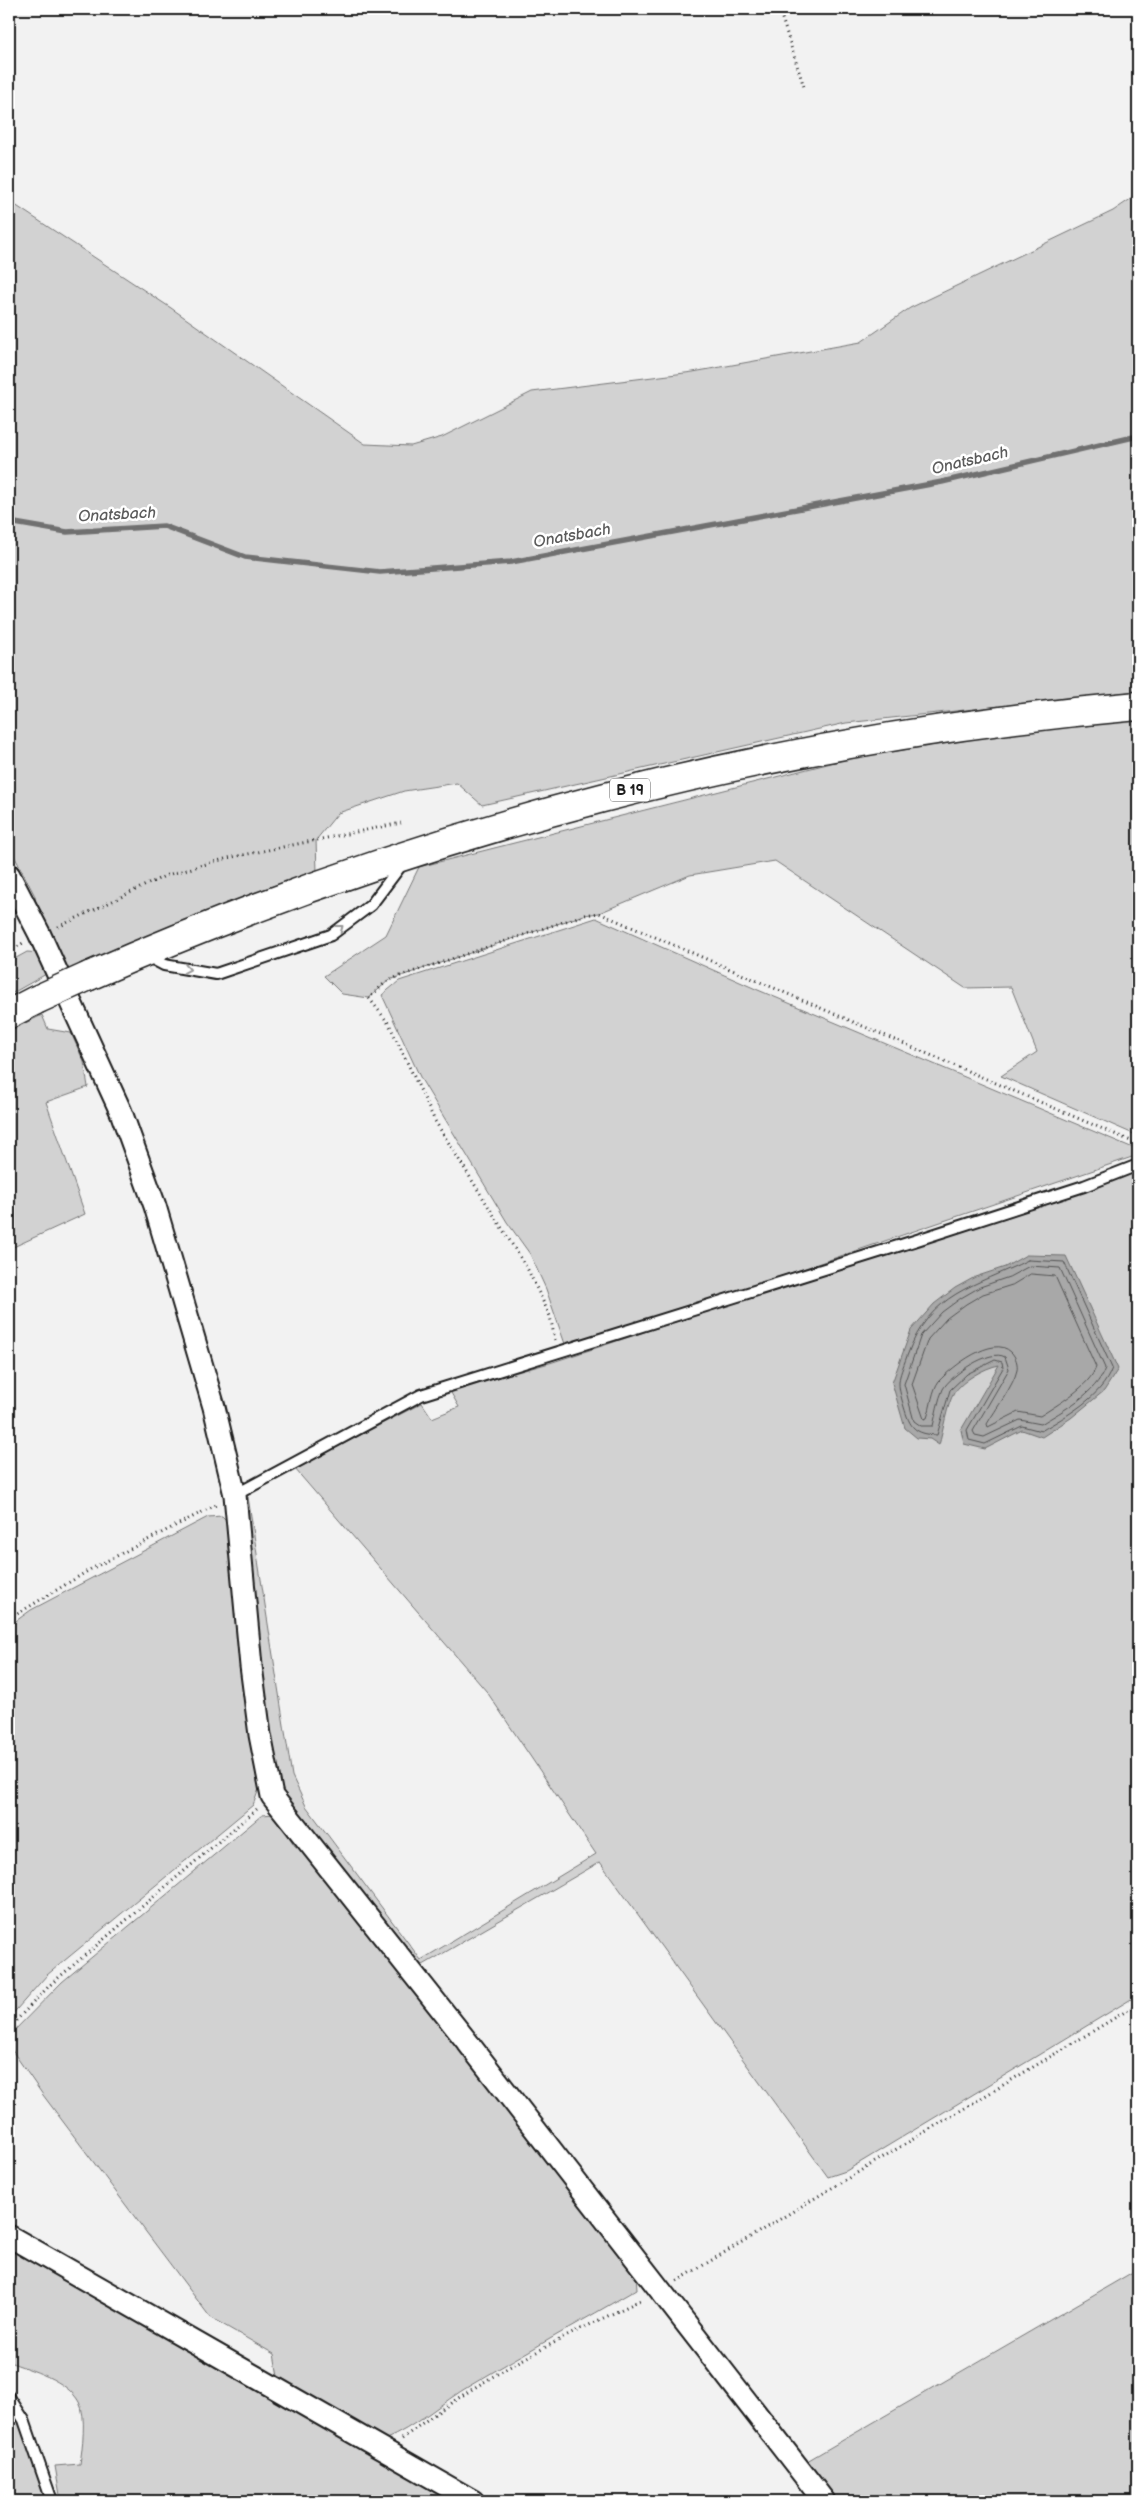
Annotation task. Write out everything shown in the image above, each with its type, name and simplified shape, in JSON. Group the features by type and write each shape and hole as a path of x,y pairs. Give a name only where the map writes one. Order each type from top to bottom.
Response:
{"main road":[{"name":"B 19","path":"9,1014 142,953 276,900 410,853 578,804 749,763 922,731 1009,719 1138,706"}],"street":[{"path":"9,875 39,933 120,1112 155,1206 214,1407 235,1495 253,1686 272,1796 465,2039 824,2501"},
{"path":"9,2236 474,2501"}],"lane":[{"path":"142,953 164,965 216,974 332,935 371,905 410,853"},
{"path":"235,1495 421,1395 923,1238 1084,1186 1138,1165"},
{"path":"9,2397 24,2420 52,2501"}],"path":[{"path":"779,9 805,90"},
{"path":"39,933 67,924 167,875 228,858 401,823"},
{"path":"557,1353 550,1316 528,1270 435,1121 389,1024 369,998 388,980 584,915 599,913 1138,1144"},
{"path":"9,1619 91,1569 235,1495"},
{"path":"9,2028 50,1985 272,1796"},
{"path":"386,2452 440,2409 551,2343 660,2291 1138,2004"}],"shaded area":[{"path":"1138,194 1138,691 846,723 482,805 457,783 404,791 338,813 316,840 317,872 137,940 61,975 39,933 35,896 9,846 9,201 171,308 365,444 411,446 442,437 532,392 693,372 861,342 910,308 1113,211"},
{"path":"1138,719 1138,1136 1001,1076 1037,1052 1011,987 965,988 775,861 690,875 599,913 584,915 389,980 369,998 342,994 324,976 386,935 419,867 851,758 1032,730"},
{"path":"596,918 758,990 1138,1150 1138,1155 767,1281 565,1344 546,1289 530,1254 507,1222 421,1079 382,995 399,981"},
{"path":"27,952 41,953 48,973 9,995 9,962"},
{"path":"42,1015 48,1029 71,1033 84,1062 88,1087 46,1102 85,1214 9,1249 9,1031"},
{"path":"1138,1170 1138,1995 846,2171 828,2177 600,1862 418,1968 290,1805 274,1772 243,1511 248,1497 292,1776 306,1806 421,1960 596,1854 487,1692 295,1469 422,1403 432,1418 459,1407 450,1391 553,1362"},
{"path":"222,1516 231,1525 262,1781 253,1805 47,1975 9,2018 9,1626 31,1610 208,1517"},
{"path":"274,1814 295,1846 312,1855 636,2274 637,2289 471,2385 406,2429 384,2440 279,2382 274,2354 210,2317 43,2095 9,2046 9,2036 62,1982 262,1815"},
{"path":"9,2241 461,2501 61,2501 55,2466 80,2464 83,2415 79,2402 66,2388 38,2372 9,2362"},
{"path":"1138,2269 1138,2501 838,2501 807,2461"},
{"path":"9,2404 25,2432 46,2501 9,2501"}],"water":[{"path":"1026,1255 1066,1256 1118,1369 1104,1391 1071,1418 1042,1437 1022,1430 985,1449 964,1444 961,1430 999,1365 993,1367 968,1379 954,1393 947,1411 939,1445 930,1439 917,1438 905,1428 892,1383 911,1330 934,1304 955,1288 975,1277 1005,1267"}],"waterway":[{"name":"Onatsbach","path":"9,522 67,532 164,526 245,557 380,572 511,562 942,482 1138,436"}]}
